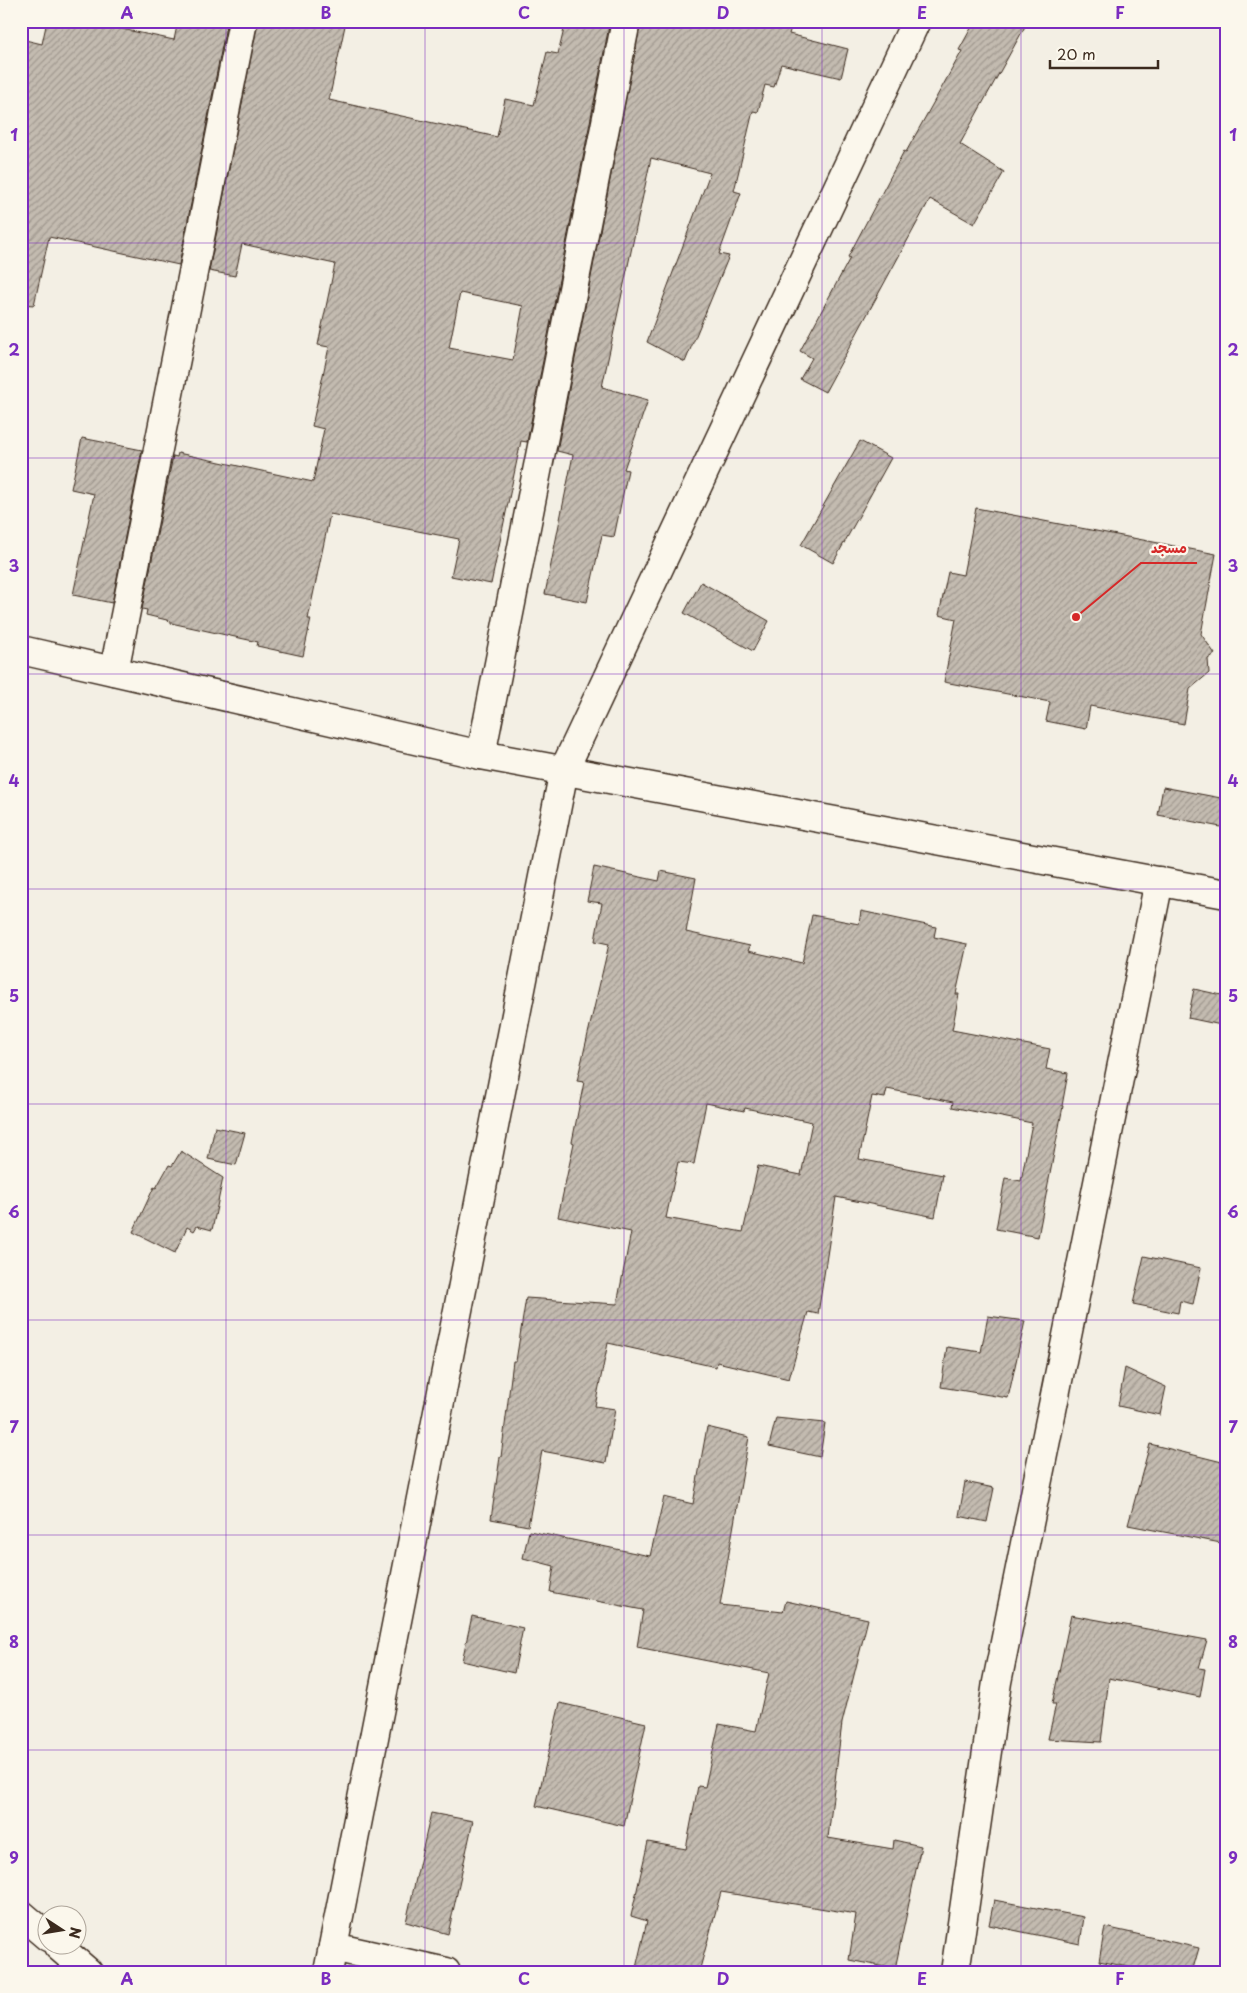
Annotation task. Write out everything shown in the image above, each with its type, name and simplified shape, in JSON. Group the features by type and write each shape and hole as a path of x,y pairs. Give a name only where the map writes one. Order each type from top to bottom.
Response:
{"street":[{"path":"114,671 243,21"},
{"path":"481,755 626,21"},
{"path":"446,1972 331,1960 564,770 916,21"},
{"path":"21,650 481,755 1226,894"},
{"path":"955,1972 997,1682 1071,1308 1159,881"},
{"path":"21,1914 38,1928"},
{"path":"70,1956 88,1972"}],"building":[{"path":"47,21 84,21 174,40 178,21 199,21 226,26 179,265 49,237 34,305 21,304 21,39 42,44"},
{"path":"258,21 346,21 329,100 497,137 505,99 534,105 547,52 558,54 565,25 577,27 578,21 610,21 527,442 521,441 491,584 451,576 459,539 330,514 308,619 311,619 303,656 257,646 258,642 171,623 171,621 146,615 147,610 142,609 173,456 177,457 178,453 313,482 324,429 312,426 329,347 318,345 335,264 242,244 235,276 209,271","holes":["460,293 523,306 513,360 449,348"]},
{"path":"641,21 674,28 676,21 793,21 789,34 848,49 841,78 781,64 774,87 765,85 758,112 753,111 734,191 741,193 719,254 729,256 685,362 647,342 710,173 651,158 602,387 648,400 624,469 628,470 614,537 602,535 587,602 545,594 573,455 557,451"},
{"path":"975,21 1028,21 960,144 1004,172 974,224 930,199 825,392 800,379 812,358 800,351 904,151 906,152 962,51 959,50"},
{"path":"82,438 142,450 112,603 73,595 94,494 71,489"},
{"path":"860,441 891,458 833,563 801,545"},
{"path":"976,508 1216,554 1201,634 1215,654 1208,659 1209,673 1190,689 1184,724 1090,706 1086,729 1046,721 1050,702 944,682 956,619 939,615 948,572 963,575"},
{"path":"701,582 769,621 753,651 684,613"},
{"path":"1163,787 1226,799 1226,828 1158,815"},
{"path":"594,867 659,881 661,871 696,878 686,932 750,946 748,951 802,963 812,915 859,924 861,911 936,927 934,937 967,944 956,994 959,994 952,1030 1050,1049 1046,1069 1068,1073 1038,1237 996,1229 1005,1178 1021,1181 1032,1123 952,1107 953,1102 887,1089 885,1098 872,1096 859,1159 943,1175 935,1217 836,1197 818,1314 808,1312 789,1379 717,1362 716,1367 608,1343 595,1406 615,1409 606,1463 542,1451 528,1526 491,1519 513,1361 516,1361 526,1298 617,1304 631,1232 558,1217 574,1143 572,1142 584,1082 577,1081 609,944 595,941 602,903 587,901","holes":["706,1103 744,1111 745,1108 812,1122 801,1175 758,1166 743,1232 666,1218 678,1162 694,1164"]},
{"path":"1194,989 1226,996 1226,1026 1188,1018"},
{"path":"215,1127 245,1133 236,1165 208,1159"},
{"path":"181,1151 223,1178 212,1230 197,1226 194,1231 187,1227 175,1253 133,1232 154,1187 156,1188 169,1165 172,1166"},
{"path":"1144,1256 1201,1268 1193,1304 1180,1301 1178,1313 1133,1304"},
{"path":"988,1316 1025,1321 1008,1398 941,1387 947,1347 981,1352"},
{"path":"1125,1368 1166,1387 1160,1415 1118,1406"},
{"path":"776,1418 825,1423 820,1457 769,1446"},
{"path":"707,1427 749,1437 720,1605 783,1612 786,1601 868,1619 842,1723 828,1838 893,1849 894,1840 921,1846 895,1969 849,1960 856,1914 721,1892 699,1972 652,1972 636,1968 647,1921 631,1916 648,1842 686,1849 698,1786 705,1787 719,1724 756,1731 769,1673 637,1647 643,1610 550,1592 554,1566 523,1558 529,1531 650,1556 664,1497 693,1504"},
{"path":"1150,1444 1226,1463 1226,1544 1128,1525"},
{"path":"965,1482 994,1488 987,1522 959,1516"},
{"path":"1071,1615 1207,1640 1199,1668 1205,1669 1200,1697 1109,1678 1101,1742 1048,1739 1056,1704 1052,1704"},
{"path":"472,1616 523,1628 514,1673 462,1661"},
{"path":"560,1703 646,1723 624,1826 536,1806"},
{"path":"431,1813 473,1821 448,1934 406,1922"},
{"path":"994,1900 1084,1917 1080,1944 989,1925"},
{"path":"1105,1927 1199,1948 1192,1972 1153,1972 1099,1961"}],"place":[{"name":"مسجد","path":"1076,617"}]}
